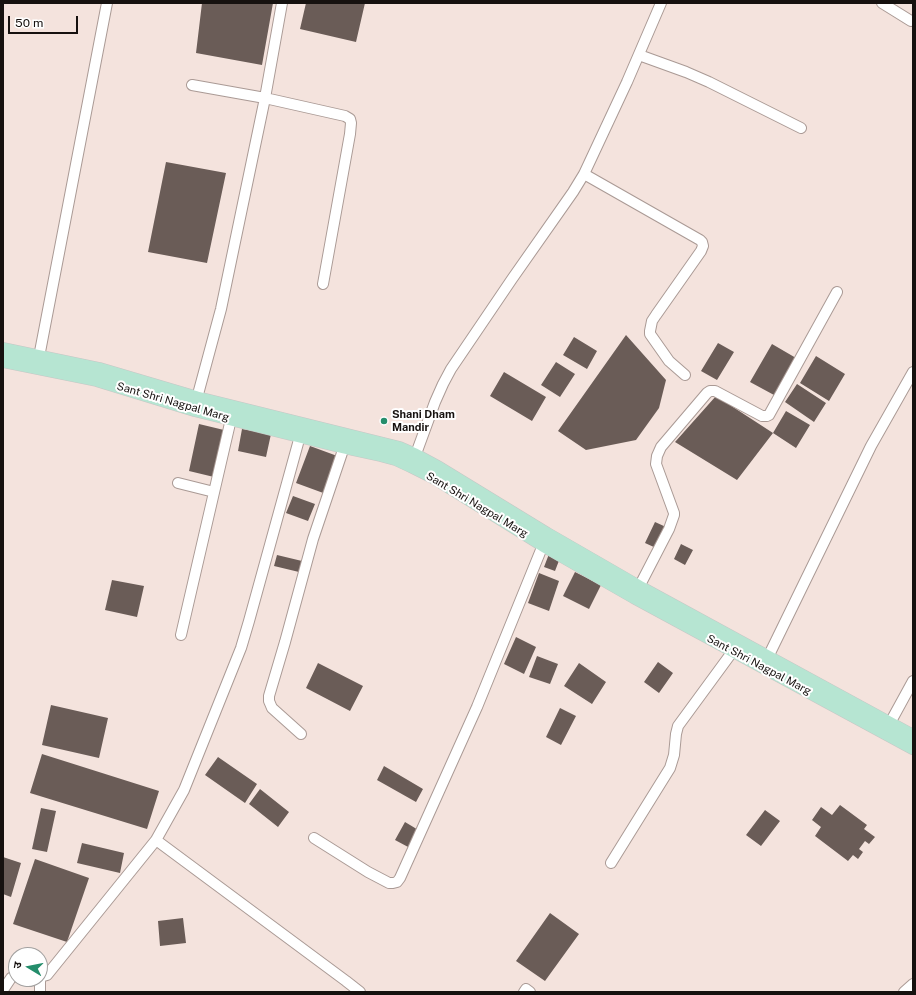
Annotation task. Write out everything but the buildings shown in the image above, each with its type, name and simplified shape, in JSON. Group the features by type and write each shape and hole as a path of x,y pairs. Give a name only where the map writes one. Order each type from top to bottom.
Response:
{"main road":[{"name":"Sant Shri Nagpal Marg","path":"3,349 99,369 197,398 399,448 435,478 543,545 732,651 913,748"},
{"name":"Sant Shri Nagpal Marg","path":"3,361 97,380 195,410 396,459 413,460 439,468 547,534 639,587 913,736"}],"street":[{"path":"39,357 107,3"},
{"path":"197,398 222,309 265,98 282,3"},
{"path":"413,460 435,402 451,369 584,174 639,55 661,3"},
{"path":"882,3 911,22"},
{"path":"639,55 709,82 801,128"},
{"path":"192,85 265,98 345,116 350,119 350,134 322,284"},
{"path":"584,174 702,242 703,246 701,251 652,321 650,331 650,334 669,361 685,375"},
{"path":"639,587 669,529 674,516 656,464 657,456 661,447 707,392 710,391 716,392 762,416 769,415 837,292"},
{"path":"768,657 871,446 913,372"},
{"path":"181,635 231,419"},
{"path":"48,975 156,840 184,790 241,648 300,436"},
{"path":"302,734 272,708 268,696 285,642 313,539 344,447"},
{"path":"178,483 214,492"},
{"path":"314,838 368,872 389,883 397,882 477,707 543,545"},
{"path":"611,863 670,768 674,755 678,726 732,651"},
{"path":"890,723 913,682"},
{"path":"156,840 360,992"},
{"path":"904,992 913,984"},
{"path":"524,992 526,989 530,992"}],"place":[{"name":"Shani Dham Mandir","path":"384,421"}]}
